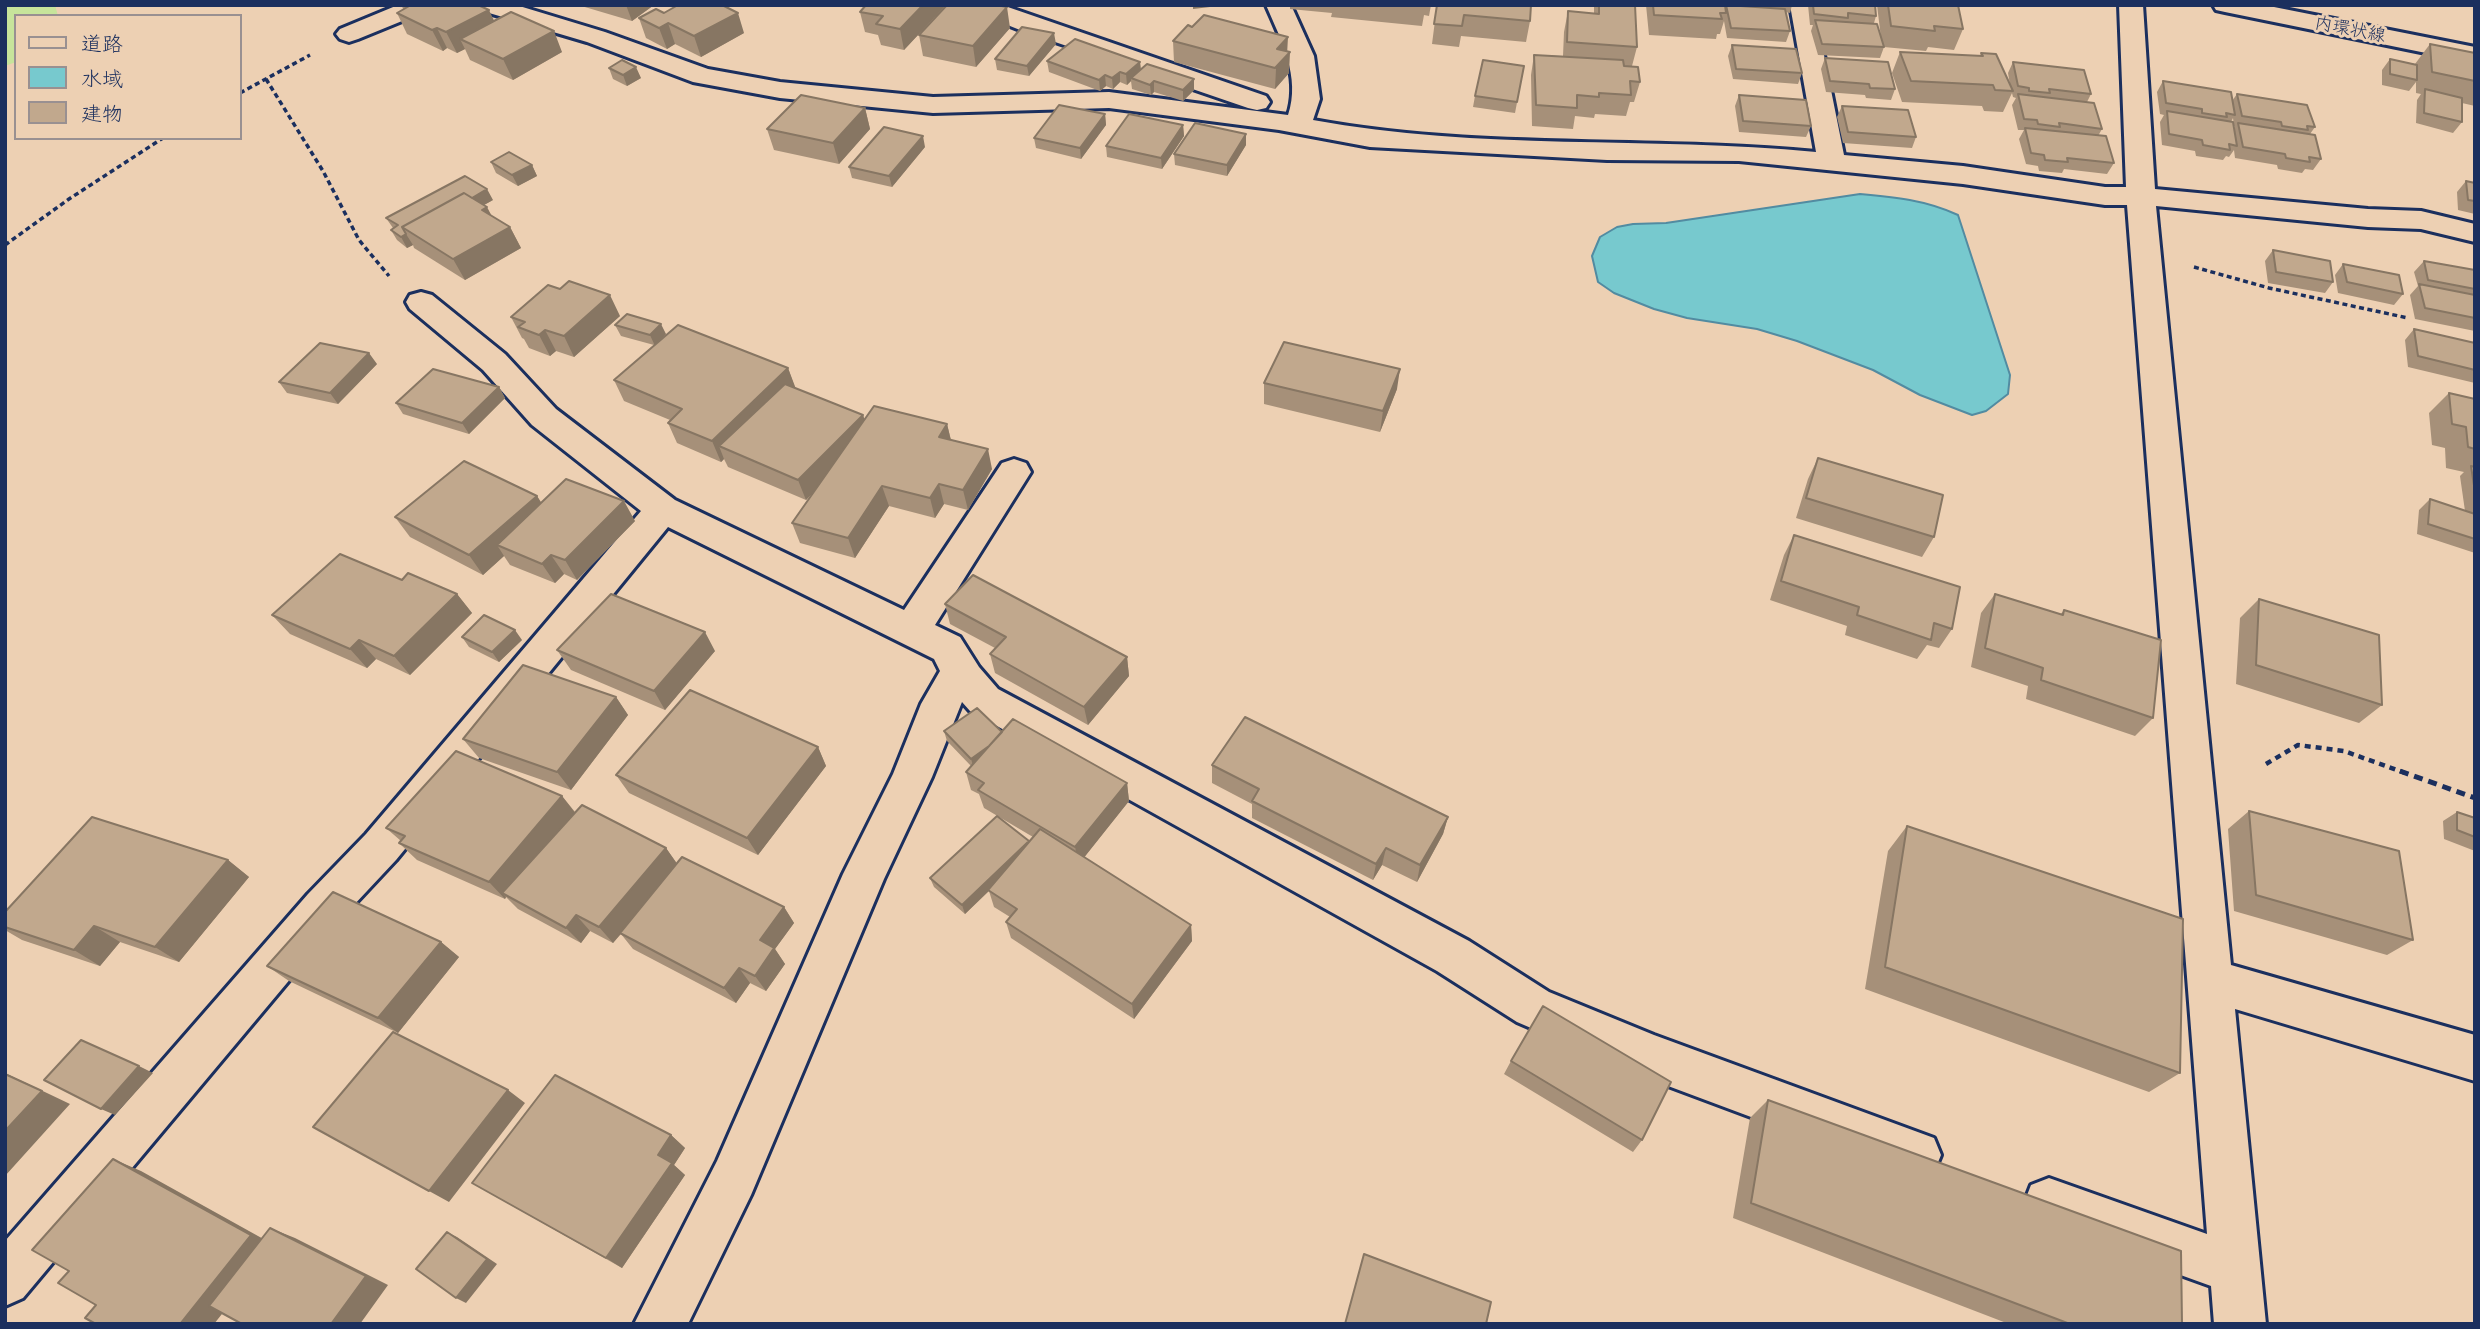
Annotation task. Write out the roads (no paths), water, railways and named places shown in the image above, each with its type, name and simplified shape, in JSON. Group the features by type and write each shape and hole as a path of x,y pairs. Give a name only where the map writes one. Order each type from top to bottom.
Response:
{"street":[{"path":"349,34 420,5"},
{"path":"488,5 596,37 702,76 780,90 933,105 1109,100 1289,123 1370,139 1426,144 1606,152 1739,153 1963,175 2105,196 2141,196 2368,218 2421,220 2475,233"},
{"path":"979,5 1178,77 1271,106 1289,123"},
{"path":"1278,5 1301,56 1307,99 1289,123"},
{"path":"1802,5 1832,163"},
{"path":"2131,5 2141,196 2240,1324"},
{"name":"内環状線","path":"2225,5 2475,55"},
{"name":"内環状線","path":"2320,5 2475,35"},
{"path":"421,302 494,362 544,416 663,509 947,648 984,700 1452,956 1533,1007 1653,1057 1950,1167"},
{"path":"911,630 1014,472"},
{"path":"5,1280 323,908 381,847 663,509"},
{"path":"660,1324 734,1178 864,874 912,777 945,694 961,670"},
{"path":"2210,980 2475,1058"},
{"path":"2015,1191 2235,1269"}],"water":[{"path":"1860,194 1922,203 1958,215 2010,375 2008,394 1986,411 1972,415 1920,395 1873,370 1797,341 1757,329 1687,318 1654,309 1614,293 1598,282 1592,256 1600,237 1617,227 1666,223"}]}
